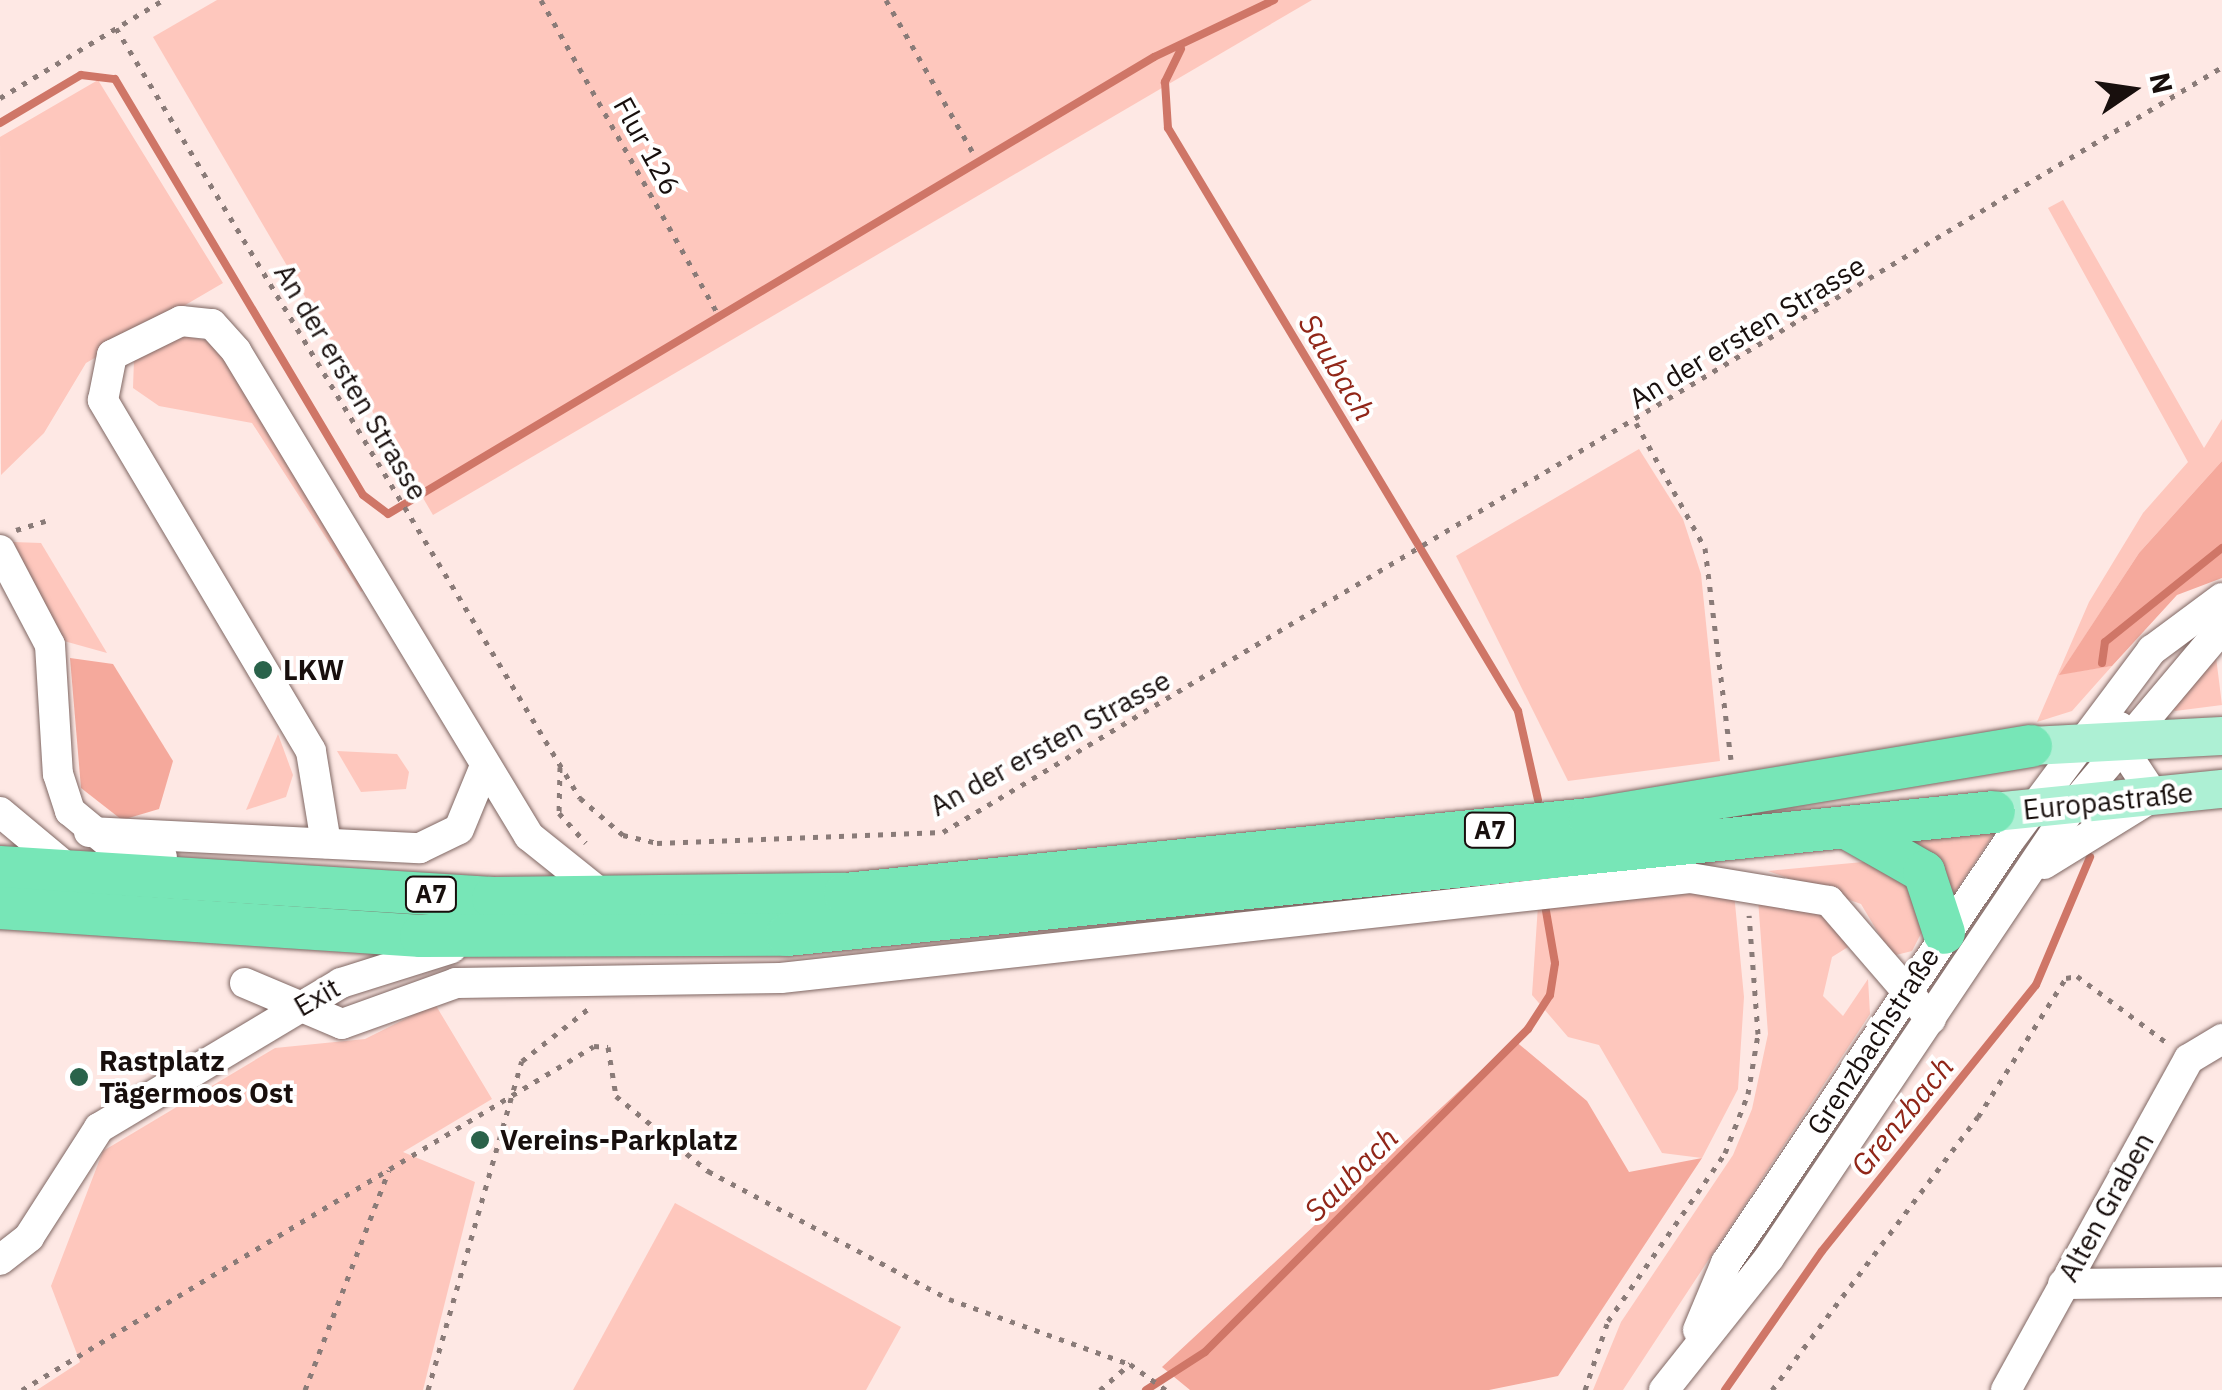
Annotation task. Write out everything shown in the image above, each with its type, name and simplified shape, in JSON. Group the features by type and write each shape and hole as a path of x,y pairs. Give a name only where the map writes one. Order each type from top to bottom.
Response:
{"highway":[{"name":"A7","path":"0,867 253,884 610,900 883,892 2062,768"},
{"name":"A7","path":"0,908 488,938 912,928 2014,811"},
{"path":"1847,829 1919,866 1944,933"}],"main road":[{"name":"Europastraße","path":"2014,811 2062,768 2121,746 2222,736"},
{"name":"Europastraße","path":"2062,768 2154,796 2222,789"}],"street":[{"path":"326,842 311,751 103,400 112,355 152,331 212,324 236,351 485,766 537,845 610,900"},
{"path":"0,550 50,645 60,788 89,832 122,854 221,862 253,884"},
{"path":"2062,768 2121,689 2172,630 2222,598"},
{"name":"Grenzbachstraße","path":"1664,1390 1690,1352 1768,1258 2022,886 2062,768 2121,746 2222,628"},
{"path":"2022,886 2074,840 2154,796 2121,746 2121,689"},
{"path":"89,832 420,848 459,829 485,766"},
{"name":"Grenzbachstraße","path":"1690,1352 1726,1263 1944,933 2014,811"},
{"path":"0,812 72,872"},
{"path":"245,983 297,1009 342,1024 456,983 752,980 1690,878 1829,901 1932,1020"},
{"name":"Exit","path":"0,1260 29,1237 99,1128 365,972 488,938"},
{"path":"2189,1059 2222,1040"},
{"name":"Alten Graben","path":"2006,1390 2189,1059"},
{"path":"2063,1284 2222,1282"}],"path":[{"path":"0,98 163,0"},
{"name":"Flur 126","path":"541,0 718,312"},
{"path":"886,0 972,152"},
{"name":"An der ersten Strasse","path":"116,28 560,767 598,818 647,842 942,832 1636,423 2222,68"},
{"path":"1636,423 1705,548 1731,760"},
{"path":"0,537 46,521"},
{"path":"560,767 559,813 594,852"},
{"path":"1585,1390 1608,1322 1725,1154 1748,1094 1758,1034 1747,895"},
{"path":"1772,1390 1978,1116 2066,978 2078,976 2189,1059"},
{"path":"428,1390 520,1090 528,1052 595,1001"},
{"path":"22,1390 520,1090 608,1047 616,1096 708,1171 950,1299 1142,1369 1166,1390"},
{"path":"305,1390 390,1168"},
{"path":"1100,1390 1130,1364"}],"shaded area":[{"path":"217,0 1312,0 433,515 153,37"},
{"path":"98,80 223,283 86,363 44,433 1,475 0,137"},
{"path":"2063,200 2204,448 2222,419 2222,461 2139,553 2060,674 2112,666 2072,711 2037,722 2089,602 2143,513 2188,462 2048,208"},
{"path":"174,334 214,342 367,588 361,592 252,423 159,406 133,388 134,359"},
{"path":"1639,449 1683,519 1701,574 1720,761 1568,781 1456,556"},
{"path":"2222,461 2222,578 2177,595 2112,666 2059,675 2139,553"},
{"path":"13,542 41,543 107,653 64,641"},
{"path":"2216,657 2222,705 2175,711 2166,701"},
{"path":"70,658 113,664 173,761 159,809 122,820 81,788"},
{"path":"278,734 293,775 286,797 246,810"},
{"path":"337,751 397,754 409,772 406,789 361,792"},
{"path":"1997,829 1952,897 1907,838"},
{"path":"1884,860 1917,886 1928,920 1912,951 1892,956 1861,904 1768,871"},
{"path":"1684,890 1734,893 1744,997 1738,1089 1702,1158 1662,1153 1599,1045 1568,1037 1532,995 1538,905"},
{"path":"1758,899 1805,904 1831,922 1848,947 1832,957 1823,996 1843,1016 1868,979 1870,1014 1623,1390 1593,1390 1621,1322 1733,1155 1752,1109 1768,1034"},
{"path":"435,1004 492,1099 403,1152 475,1182 423,1390 37,1390 80,1362 51,1286 103,1151 275,1048 365,1039"},
{"path":"1514,1040 1587,1101 1629,1172 1702,1158 1558,1376 1489,1390 1190,1390 1162,1367"},
{"path":"675,1203 901,1327 866,1390 573,1390"}],"waterway":[{"path":"0,123 81,75 115,79 363,495 388,514 1154,57 1274,0"},
{"name":"Saubach","path":"1181,49 1165,82 1168,128 1518,711 1538,800"},
{"name":"Grenzbach","path":"2102,663 2105,642 2222,548"},
{"name":"Grenzbach","path":"1725,1390 1822,1251 2036,985 2090,857"},
{"name":"Saubach","path":"1146,1390 1205,1352 1528,1029 1550,995 1555,963 1545,905"}],"place":[{"name":"LKW","path":"263,670"},
{"name":"Rastplatz Tägermoos Ost","path":"79,1077"},
{"name":"Vereins-Parkplatz","path":"480,1140"}]}
